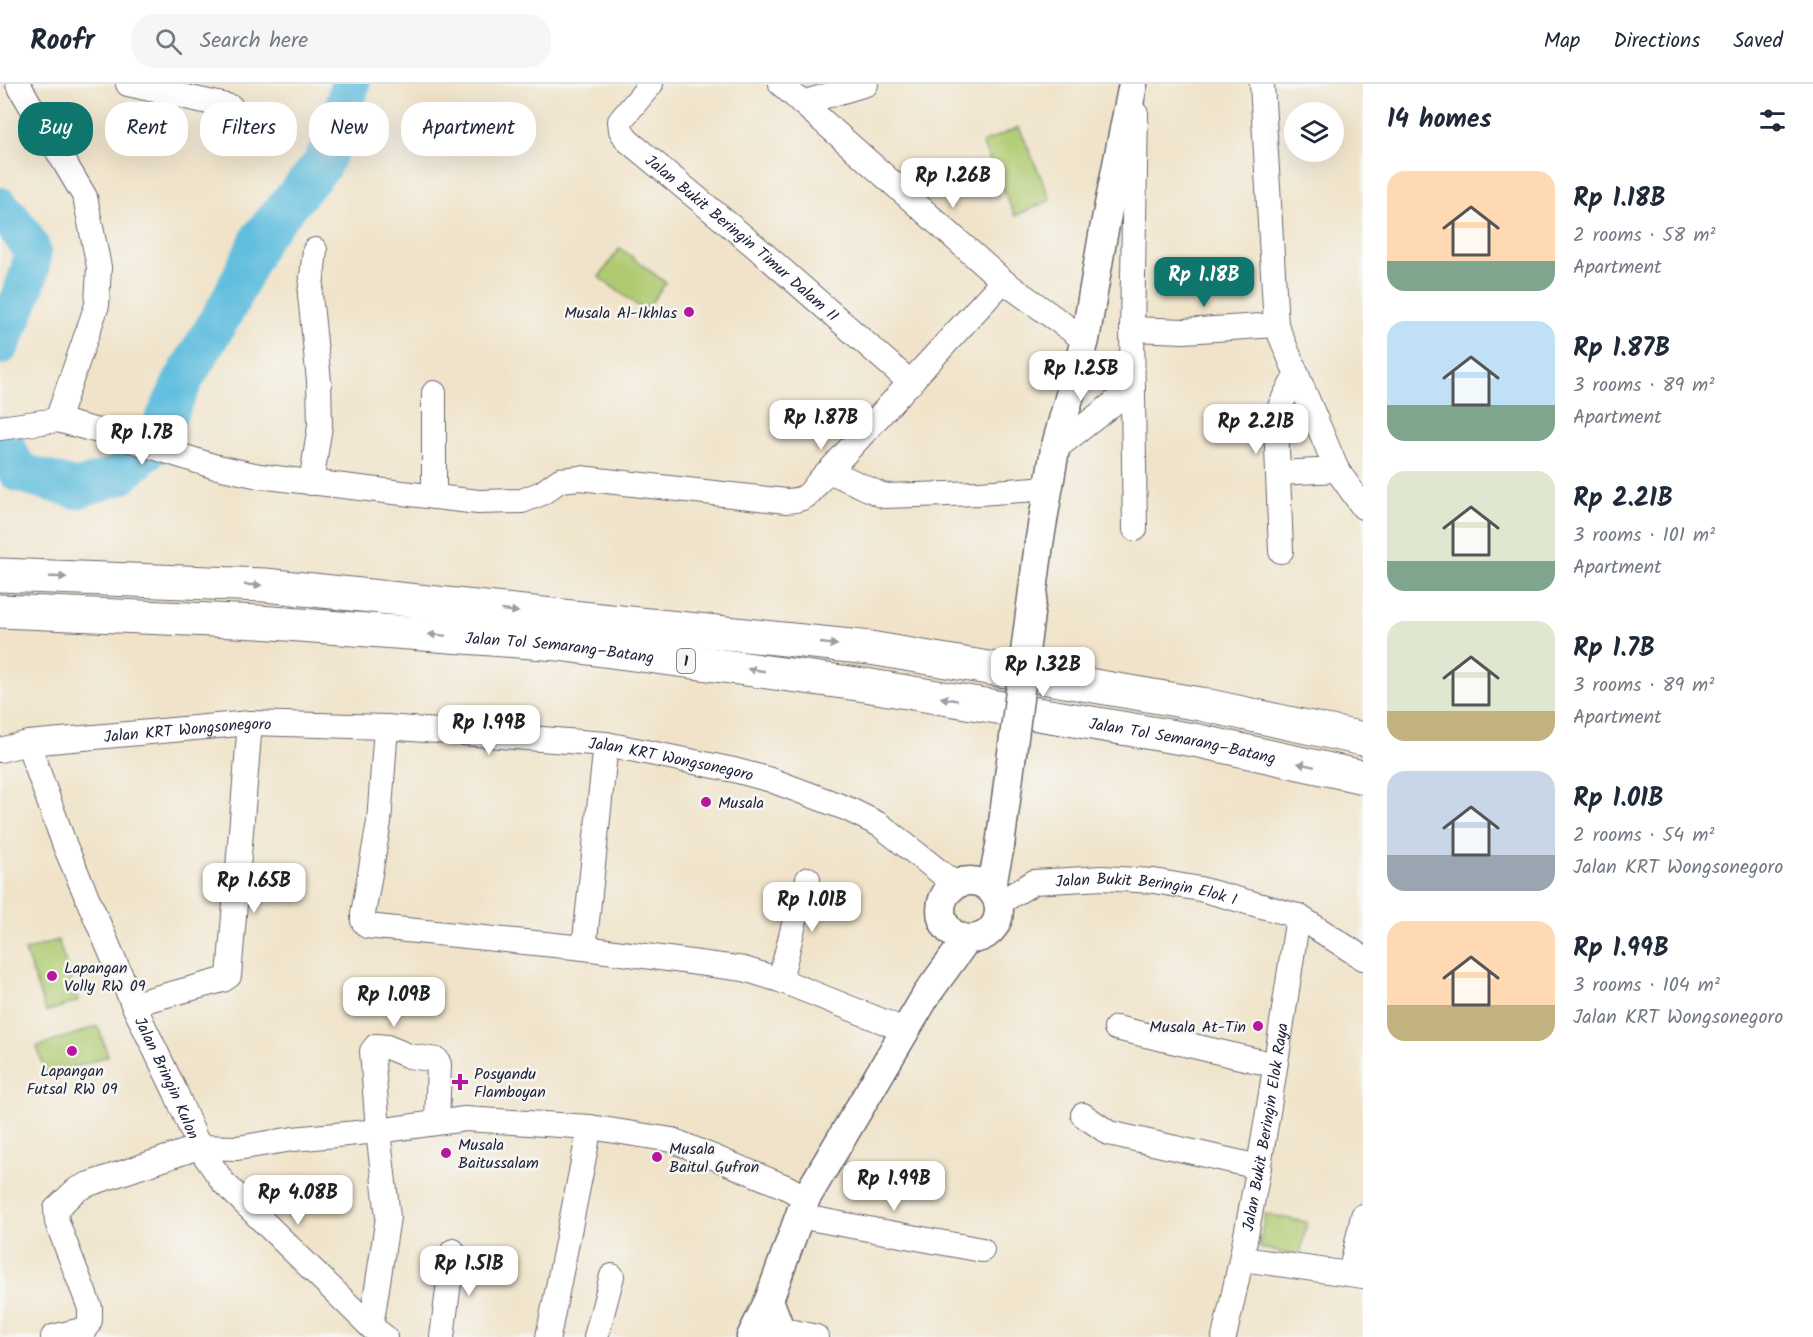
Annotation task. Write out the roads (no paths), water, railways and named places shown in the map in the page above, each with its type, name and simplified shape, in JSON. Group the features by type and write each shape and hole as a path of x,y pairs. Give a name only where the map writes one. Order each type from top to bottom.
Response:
{"highway":[{"name":"Jalan Tol Semarang–Batang","path":"0,575 265,585 870,648 1200,704 1363,739"},
{"name":"Jalan Tol Semarang–Batang","path":"0,611 259,621 558,644 877,687 1199,741 1363,777"}],"street":[{"path":"18,84 85,197 99,267 97,305 57,420"},
{"name":"Jalan Bukit Beringin Timur Dalam II","path":"651,84 620,121 621,130 627,140 765,255 910,383"},
{"path":"781,84 1003,281 1085,340"},
{"path":"802,103 866,84"},
{"path":"1135,84 1132,329 1135,529"},
{"path":"995,896 974,880 955,884 944,894 940,909 944,923 953,934 967,939 981,937 992,929 999,917 995,896 1000,846 1039,544 1055,449 1085,340 1103,235 1135,84"},
{"path":"1262,84 1276,325 1337,470 1363,507"},
{"path":"135,85 209,102"},
{"path":"311,483 320,426 318,371 310,295 315,250"},
{"path":"4,427 57,420 259,477 478,502 513,502 542,493 560,480 580,478 799,501 808,496 1003,281"},
{"path":"1132,329 1184,331 1276,325"},
{"path":"1281,551 1276,422 1278,410 1297,375"},
{"path":"1055,449 1132,388"},
{"path":"434,393 434,497"},
{"path":"1278,472 1337,470"},
{"path":"829,471 884,496 1049,488"},
{"path":"133,1004 223,980 229,976 250,723"},
{"name":"Jalan KRT Wongsonegoro","path":"0,750 28,743 250,723 386,727 606,744 734,770 771,780 848,809 880,825 955,884"},
{"path":"386,727 379,822 363,914 363,921 367,926 584,948 744,969 780,980 907,1031"},
{"name":"Jalan Bringin Kulon","path":"28,743 65,846 133,1004 199,1147 223,1182 378,1332"},
{"path":"584,948 606,744"},
{"name":"Jalan Bukit Beringin Elok I","path":"995,896 1034,882 1102,878 1154,881 1200,889 1298,916 1363,958"},
{"path":"780,980 792,927 799,904 804,903 808,879"},
{"name":"Jalan Bukit Beringin Elok Raya","path":"1224,1337 1242,1259 1259,1167 1298,916"},
{"path":"751,1337 769,1300 802,1207 927,994 967,939"},
{"path":"1116,1028 1275,1065"},
{"path":"378,1332 388,1217 372,1051 376,1046 387,1047 409,1056 437,1060 439,1064 438,1121"},
{"path":"1083,1115 1109,1133 1259,1167"},
{"path":"53,1337 86,1329 90,1320 90,1308 57,1222 56,1209 76,1190 199,1147 237,1148 293,1139 378,1131 438,1121 465,1119 590,1127 672,1140 786,1187 802,1207 982,1250"},
{"path":"548,1337 590,1127"},
{"path":"1242,1259 1356,1275 1363,1216"},
{"path":"442,1337 453,1251"},
{"path":"596,1337 612,1276"},
{"path":"769,1300 780,1333 816,1337"}],"waterway":[{"path":"0,436 18,472 76,489 120,475 153,445 184,379 228,305 261,237 321,166 340,127 350,84"},
{"path":"0,207 24,237 30,248 31,257 26,282 0,345"}],"place":[{"name":"Musala Al-Ikhlas","path":"689,312"},
{"name":"Musala","path":"706,802"},
{"name":"Lapangan Volly RW 09","path":"52,976"},
{"name":"Musala At-Tin","path":"1258,1026"},
{"name":"Lapangan Futsal RW 09","path":"72,1051"},
{"name":"Posyandu Flamboyan","path":"460,1082"},
{"name":"Musala Baitussalam","path":"446,1153"},
{"name":"Musala Baitul Gufron","path":"657,1157"}]}
